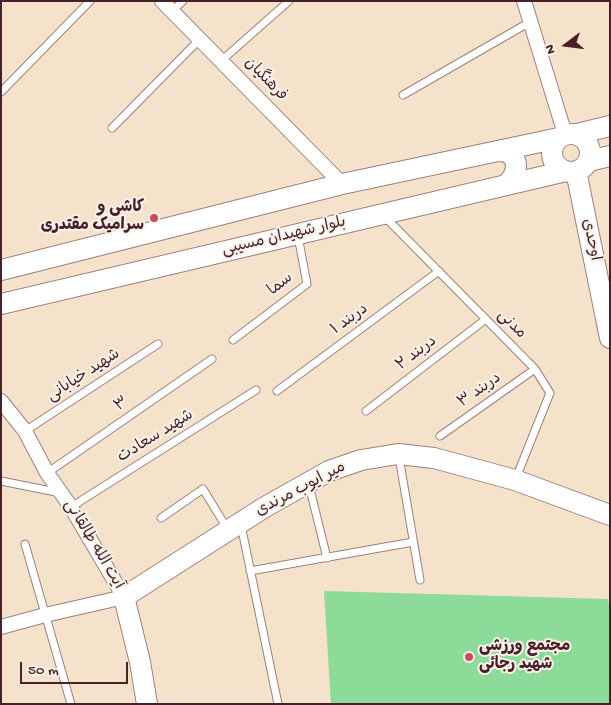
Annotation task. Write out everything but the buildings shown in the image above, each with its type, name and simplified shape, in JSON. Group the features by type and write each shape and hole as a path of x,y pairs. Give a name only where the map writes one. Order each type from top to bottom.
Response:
{"main road":[{"path":"1,270 342,184 610,126"},
{"path":"567,135 584,138 589,145 591,153 577,168 559,167 554,161 552,152 554,144 567,135"},
{"path":"498,150 508,153 515,160 514,176 506,185"},
{"name":"بلوار شهیدان مسیبی","path":"1,304 577,168 610,156"},
{"name":"اوحدی","path":"577,168 605,291 610,338"},
{"name":"میر ایوب مرندی","path":"124,597 234,526 329,471 361,460 398,454 434,458 516,480 610,515"},
{"name":"آیت الله طالقانی","path":"124,597 140,662 147,704"}],"street":[{"path":"524,1 567,135"},
{"name":"فرهنگیان","path":"167,6 342,184"},
{"name":"آیت الله طالقانی","path":"1,401 25,431 47,472 71,507 124,597"},
{"path":"1,627 124,597"}],"lane":[{"path":"1,92 90,1"},
{"path":"167,6 183,1"},
{"path":"221,61 290,1"},
{"path":"403,95 530,22"},
{"path":"112,128 200,39"},
{"name":"مدنی","path":"382,214 536,369 550,393 516,480"},
{"name":"سما","path":"233,340 306,284 298,233"},
{"name":"دربند ۱","path":"277,391 439,272"},
{"name":"دربند ۲","path":"366,411 486,320"},
{"name":"شهید خیابانی","path":"25,431 158,344"},
{"name":"۳","path":"47,472 212,359"},
{"name":"دربند ۳","path":"440,436 536,369"},
{"name":"شهید سعادت","path":"71,507 256,390"},
{"path":"398,454 420,580"},
{"path":"1,481 61,493"},
{"path":"309,483 327,558"},
{"path":"161,518 203,489 234,526 250,571 278,704"},
{"path":"250,571 413,542"},
{"path":"25,544 71,704"}],"green space":[{"name":"مجتمع ورزشی شهید رجائی","path":"324,591 608,599 610,611 610,704 331,704"}],"place":[{"name":"کاشی و سرامیک مقتدری","path":"154,218"},
{"name":"مجتمع ورزشی شهید رجائی","path":"469,657"}]}
